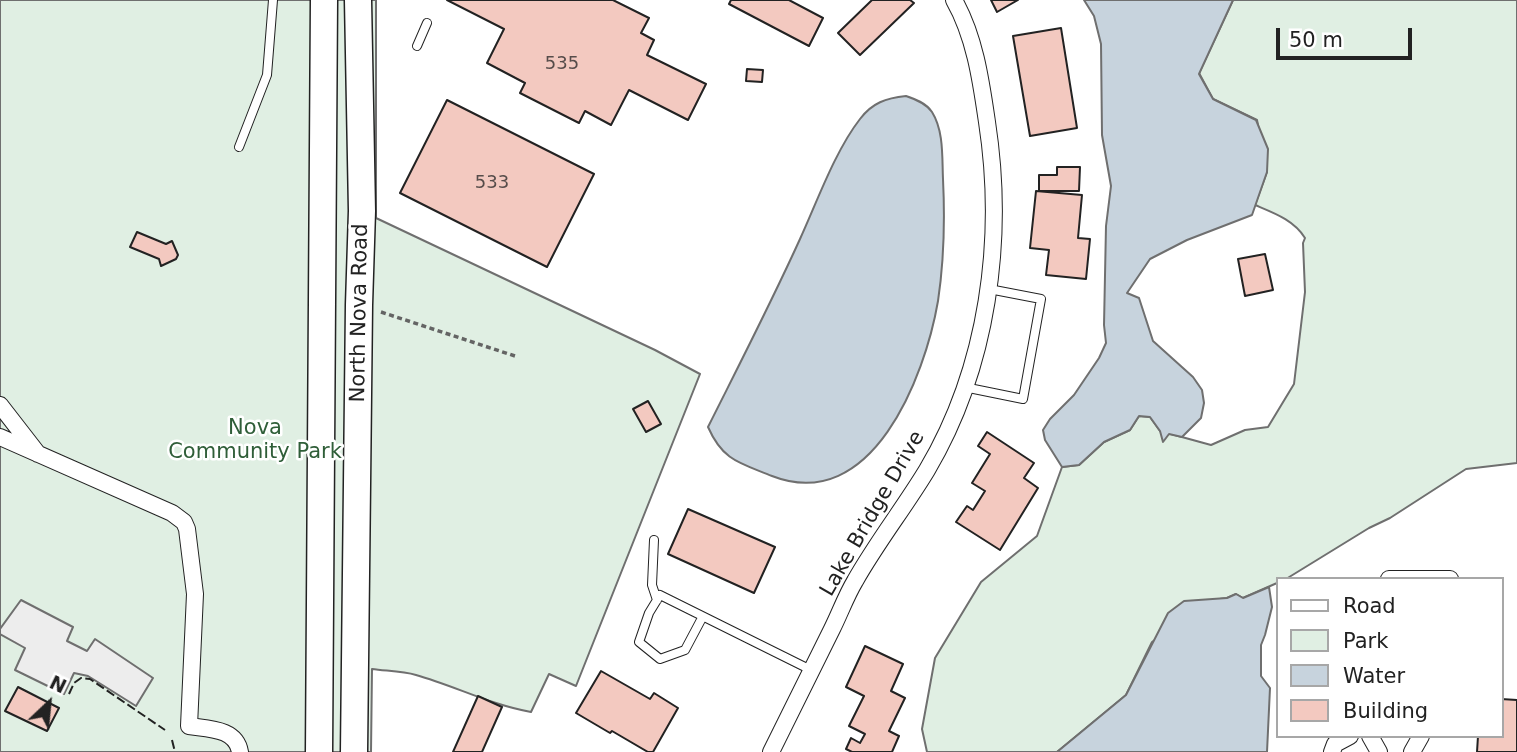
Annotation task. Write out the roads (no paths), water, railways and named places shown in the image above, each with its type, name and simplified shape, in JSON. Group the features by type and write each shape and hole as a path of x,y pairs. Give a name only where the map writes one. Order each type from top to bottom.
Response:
{"main road":[{"name":"North Nova Road","path":"319,752 324,0"},
{"name":"North Nova Road","path":"354,752 362,211 358,0"},
{"path":"323,165 339,197 346,204 362,211"}],"street":[{"name":"Lake Bridge Drive","path":"771,752 853,583 927,469 956,410 980,338 989,289 994,216 990,145 979,67 961,12 954,0"},
{"path":"0,405 40,456"},
{"path":"0,437 165,510 184,522 190,537 195,594 189,726 227,733 236,741 240,752"},
{"path":"1332,752 1335,744 1346,738"}],"lane":[{"path":"239,147 268,75 273,0"},
{"path":"417,46 428,23"},
{"path":"964,387 1023,399 1041,299 989,289"},
{"path":"654,540 652,585 657,600"},
{"path":"702,618 685,650 660,659 639,642 649,613 660,595 811,670"}],"water":[{"path":"1084,0 1233,0 1199,74 1213,99 1256,120 1268,149 1267,172 1252,215 1187,240 1150,259 1127,293 1139,298 1153,341 1193,377 1202,390 1204,403 1201,418 1182,437 1169,434 1163,442 1160,431 1150,417 1139,416 1130,430 1104,442 1079,465 1062,467 1045,440 1043,430 1074,395 1106,343 1106,226 1111,186 1102,135 1101,44 1094,16"},
{"path":"906,96 924,104 932,112 939,128 942,154 942,271 938,301 921,366 888,432 865,458 838,476 807,483 772,476 742,464 726,454 708,427 851,132 875,105"},
{"path":"1269,587 1272,607 1261,645 1261,676 1270,688 1267,752 1057,752 1126,695 1168,613 1184,601 1227,598 1236,594 1243,598"}],"park label":[{"name":"Nova Community Park","path":"255,441"}]}
